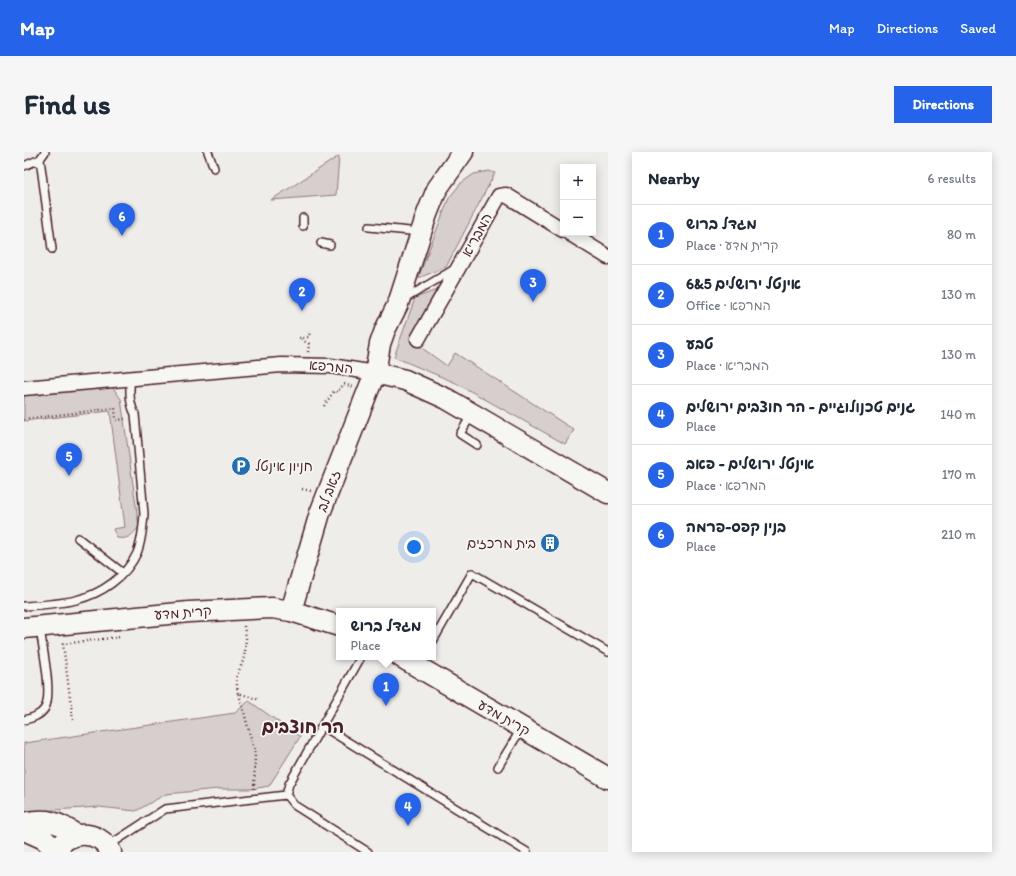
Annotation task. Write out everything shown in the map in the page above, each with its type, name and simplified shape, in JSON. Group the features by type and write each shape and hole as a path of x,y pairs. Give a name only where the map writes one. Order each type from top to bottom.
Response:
{"street":[{"name":"זאב לב","path":"290,611 320,513 375,372 390,351 395,337 398,323 398,304 427,214 437,189 463,152"},
{"name":"המבריא","path":"418,339 498,197 501,195 506,195 560,228"},
{"path":"574,236 608,257"},
{"name":"המרפא","path":"24,388 281,365 331,366 375,372 405,380 473,413 608,493"},
{"name":"קרית מדע","path":"32,628 189,612 272,608 290,611 336,625"},
{"name":"קרית מדע","path":"408,660 419,665 521,728 608,778"},
{"path":"24,823 41,820 49,821 62,825 76,835"},
{"path":"24,830 44,839 56,851 66,840 76,835 84,834 101,840 109,849"}],"lane":[{"path":"24,166 40,159 45,152"},
{"path":"208,152 214,168"},
{"path":"40,159 52,249"},
{"path":"303,218 303,226"},
{"path":"369,227 421,232"},
{"path":"321,243 330,245"},
{"path":"398,304 459,266"},
{"path":"24,606 75,600 90,596 103,590 123,573 131,564 137,552 143,528 144,514 135,414 130,394 131,378"},
{"path":"473,413 460,434 477,445"},
{"path":"78,538 123,573"},
{"path":"436,636 472,573 608,652"},
{"path":"24,720 38,715 44,709 47,702 48,685 32,628"},
{"path":"359,660 288,784 286,795 294,805 368,852"},
{"path":"322,726 527,852"},
{"path":"498,767 521,728"},
{"path":"109,849 165,810 286,795"}],"path":[{"path":"307,365 310,331"},
{"path":"309,337 299,338 309,344"},
{"path":"324,406 334,391 337,392 339,390"},
{"path":"24,419 115,408 116,420 126,419"},
{"path":"241,609 246,638 243,661 236,678 238,693 255,753 253,799"},
{"path":"73,720 63,644 119,637"},
{"path":"238,693 260,700"}],"shaded area":[{"path":"339,156 336,195 271,200"},
{"path":"489,171 495,173 446,267 418,278 449,198 461,183 474,174"},
{"path":"437,290 411,340 447,366 455,353 574,430 565,444 456,383 394,357 415,298"},
{"path":"98,386 113,388 121,399 139,527 127,538 117,538 113,529 125,527 110,411 24,421 24,394"},
{"path":"249,701 300,737 269,786 252,789 218,789 166,794 136,811 99,807 24,812 24,743 235,713"}],"place":[{"name":"בנין קפס-פרמה","path":"122,236"},
{"name":"טבע","path":"533,302"},
{"name":"אינטל ירושלים 5&6","path":"302,311"},
{"name":"חניון אינטל","path":"241,466"},
{"name":"אינטל ירושלים - פאב","path":"69,476"},
{"name":"בית מרכזים","path":"550,543"},
{"name":"מגדל ברוש","path":"386,706"},
{"name":"גנים טכנולוגיים - הר חוצבים ירושלים","path":"408,826"}],"district":[{"name":"הר חוצבים","path":"303,727"}]}
